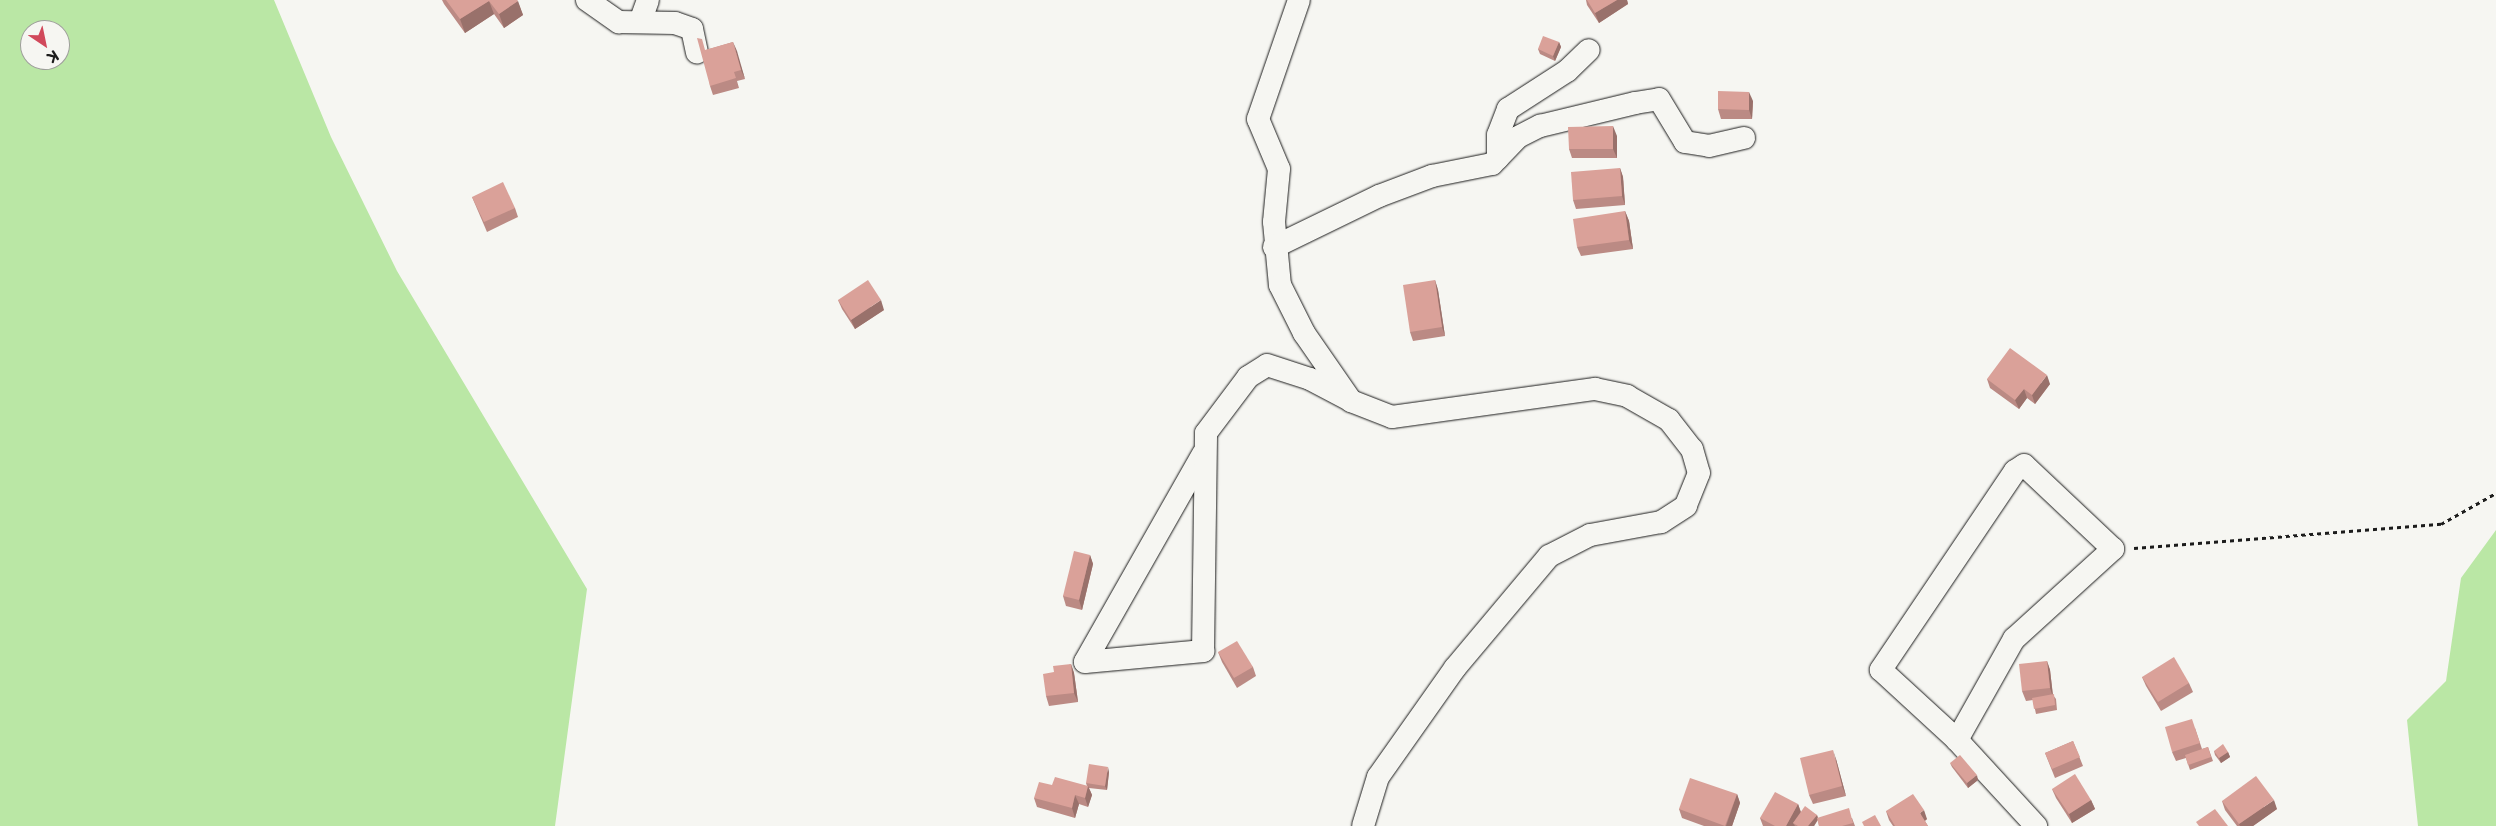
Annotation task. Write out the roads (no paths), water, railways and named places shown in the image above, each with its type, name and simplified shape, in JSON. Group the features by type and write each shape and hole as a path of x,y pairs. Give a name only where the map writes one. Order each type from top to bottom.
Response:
{"street":[{"path":"587,0 619,22 640,22 692,29 697,52"},
{"path":"640,22 648,0"},
{"path":"1299,0 1258,119 1279,169 1274,246 1280,285 1292,310 1351,401"},
{"path":"1498,158 1498,135 1508,108 1567,71 1589,50"},
{"path":"1274,246 1378,196 1432,176 1492,164 1518,137 1540,126 1659,99 1685,142 1709,146 1744,138"},
{"path":"1203,454 1085,662 1203,651 1203,454 1206,433 1248,378 1267,365 1310,379 1351,401 1392,417 1595,389 1627,396 1669,420 1692,449 1699,473 1686,506 1662,522 1590,535 1550,556 1455,668 1378,777 1363,826"},
{"path":"1957,740 2014,639 2113,549 2024,465 2015,471 1881,670 1957,740 2036,826"}]}
